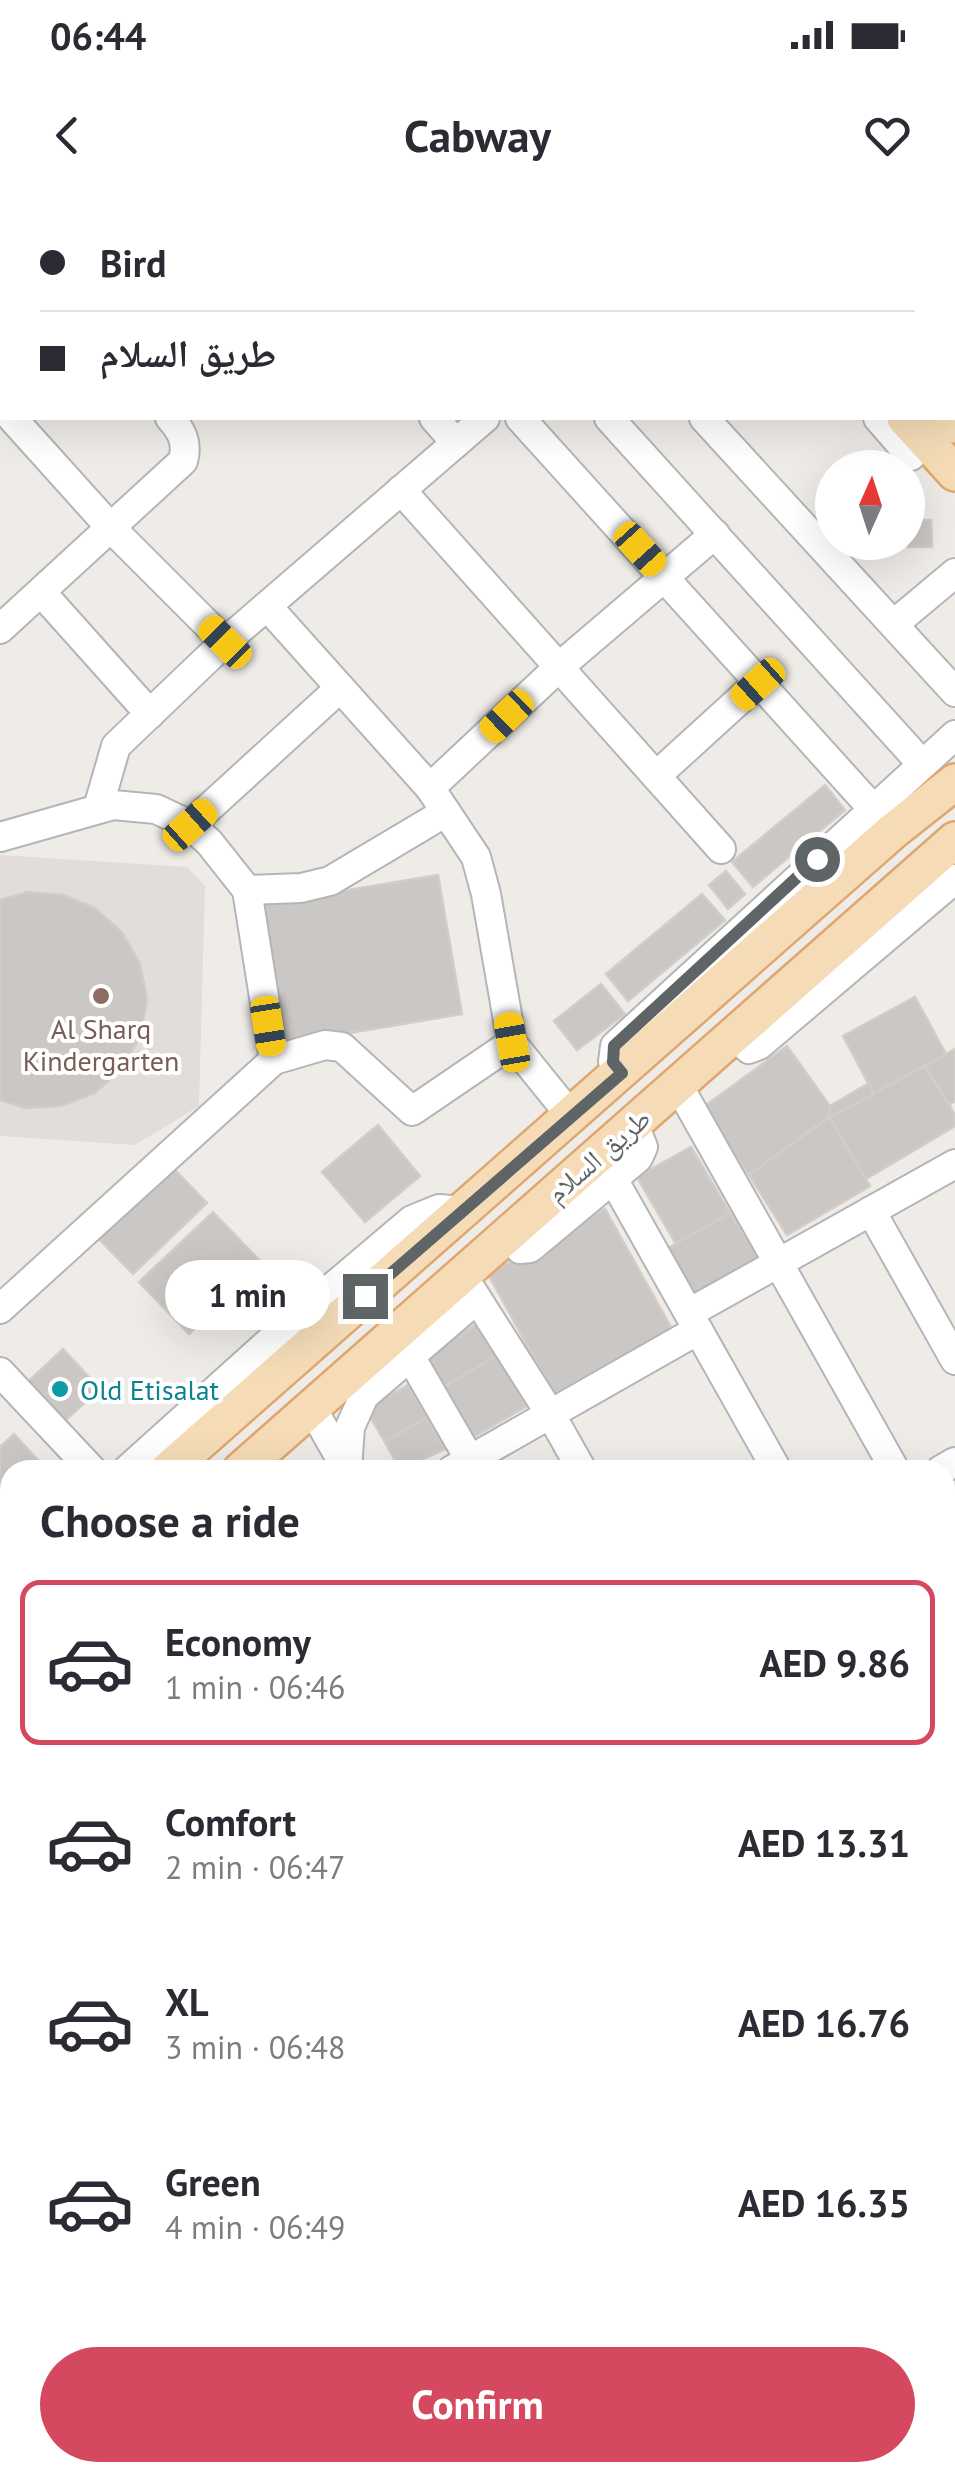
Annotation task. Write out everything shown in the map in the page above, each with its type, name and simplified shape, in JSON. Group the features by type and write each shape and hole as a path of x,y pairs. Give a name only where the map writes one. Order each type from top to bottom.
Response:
{"main road":[{"path":"892,420 955,473"},
{"name":"طريق السلام","path":"176,1460 236,1390 396,1251 463,1211 622,1073 883,819 955,782"},
{"name":"طريق السلام","path":"265,1460 312,1408 357,1385 470,1287 508,1234 606,1166 634,1124 734,1035 948,876"}],"street":[{"path":"14,420 111,528 225,642"},
{"path":"0,629 182,461 186,450 184,437 171,420"},
{"path":"436,420 456,443"},
{"path":"98,808 116,746 225,642 484,420"},
{"path":"522,420 883,819 922,764 955,735"},
{"path":"611,420 922,764"},
{"path":"706,420 955,692"},
{"path":"892,420 908,450"},
{"path":"401,490 721,849"},
{"path":"430,788 558,667 714,534"},
{"path":"894,624 955,572"},
{"path":"40,592 150,714"},
{"path":"267,606 430,788 476,857 512,1042 570,1116"},
{"path":"656,776 758,684"},
{"path":"190,825 340,688"},
{"path":"0,837 98,808 129,805 156,809 190,825 209,842 246,890 274,1060"},
{"path":"246,890 301,888 330,881 446,812"},
{"path":"0,1309 274,1060 325,1045 342,1047 412,1111 512,1042"},
{"path":"678,1085 889,1460"},
{"path":"470,1460 551,1415 778,1264 955,1164"},
{"path":"606,1166 770,1460"},
{"path":"870,1211 955,1360"},
{"path":"348,1460 357,1385 410,1356 470,1287 576,1460"},
{"path":"410,1356 459,1460"},
{"path":"0,1372 83,1460"},
{"path":"140,1460 236,1390"},
{"path":"312,1408 341,1460"}],"shaded area":[{"name":"Al Sharq Kindergarten","path":"0,855 187,867 205,886 199,1106 135,1145 0,1136"}],"building":[{"path":"925,520 931,520 932,547 925,547"},
{"path":"825,785 845,810 753,887 732,862"},
{"path":"726,871 745,894 728,909 709,885"},
{"path":"438,875 462,1014 284,1044 260,905"},
{"path":"28,892 63,895 95,908 122,932 140,964 147,1000 140,1036 123,1068 95,1093 61,1106 24,1108 0,1100 0,900"},
{"path":"702,894 725,920 628,1001 606,974"},
{"path":"601,984 625,1014 577,1050 554,1021"},
{"path":"915,997 946,1054 874,1094 843,1036"},
{"path":"787,1046 830,1106 829,1117 749,1175 701,1109"},
{"path":"955,1049 955,1101 949,1105 925,1066"},
{"path":"925,1066 955,1115 955,1126 866,1179 829,1117"},
{"path":"869,1083 874,1094 829,1117 830,1106"},
{"path":"829,1117 870,1186 787,1235 749,1175"},
{"path":"378,1125 420,1176 365,1222 322,1172"},
{"path":"691,1147 730,1213 676,1244 637,1177"},
{"path":"170,1165 207,1203 133,1274 96,1236"},
{"path":"605,1209 672,1329 554,1394 488,1274"},
{"path":"213,1212 263,1264 189,1334 139,1282"},
{"path":"730,1213 761,1261 690,1299 663,1251"},
{"path":"476,1324 497,1356 443,1387 427,1358"},
{"name":"Old Etisalat","path":"63,1349 100,1389 57,1428 20,1389"},
{"path":"497,1356 527,1406 472,1438 443,1387"},
{"path":"408,1385 427,1417 385,1442 366,1410"},
{"path":"427,1417 445,1449 421,1460 395,1460 385,1442"},
{"path":"14,1434 38,1460 0,1460 0,1447"}],"place":[{"name":"Al Sharq Kindergarten","path":"101,996"},
{"name":"Old Etisalat","path":"60,1389"}],"route":[{"path":"365,1296 622,1073 613,1062 614,1046 817,859"}]}
